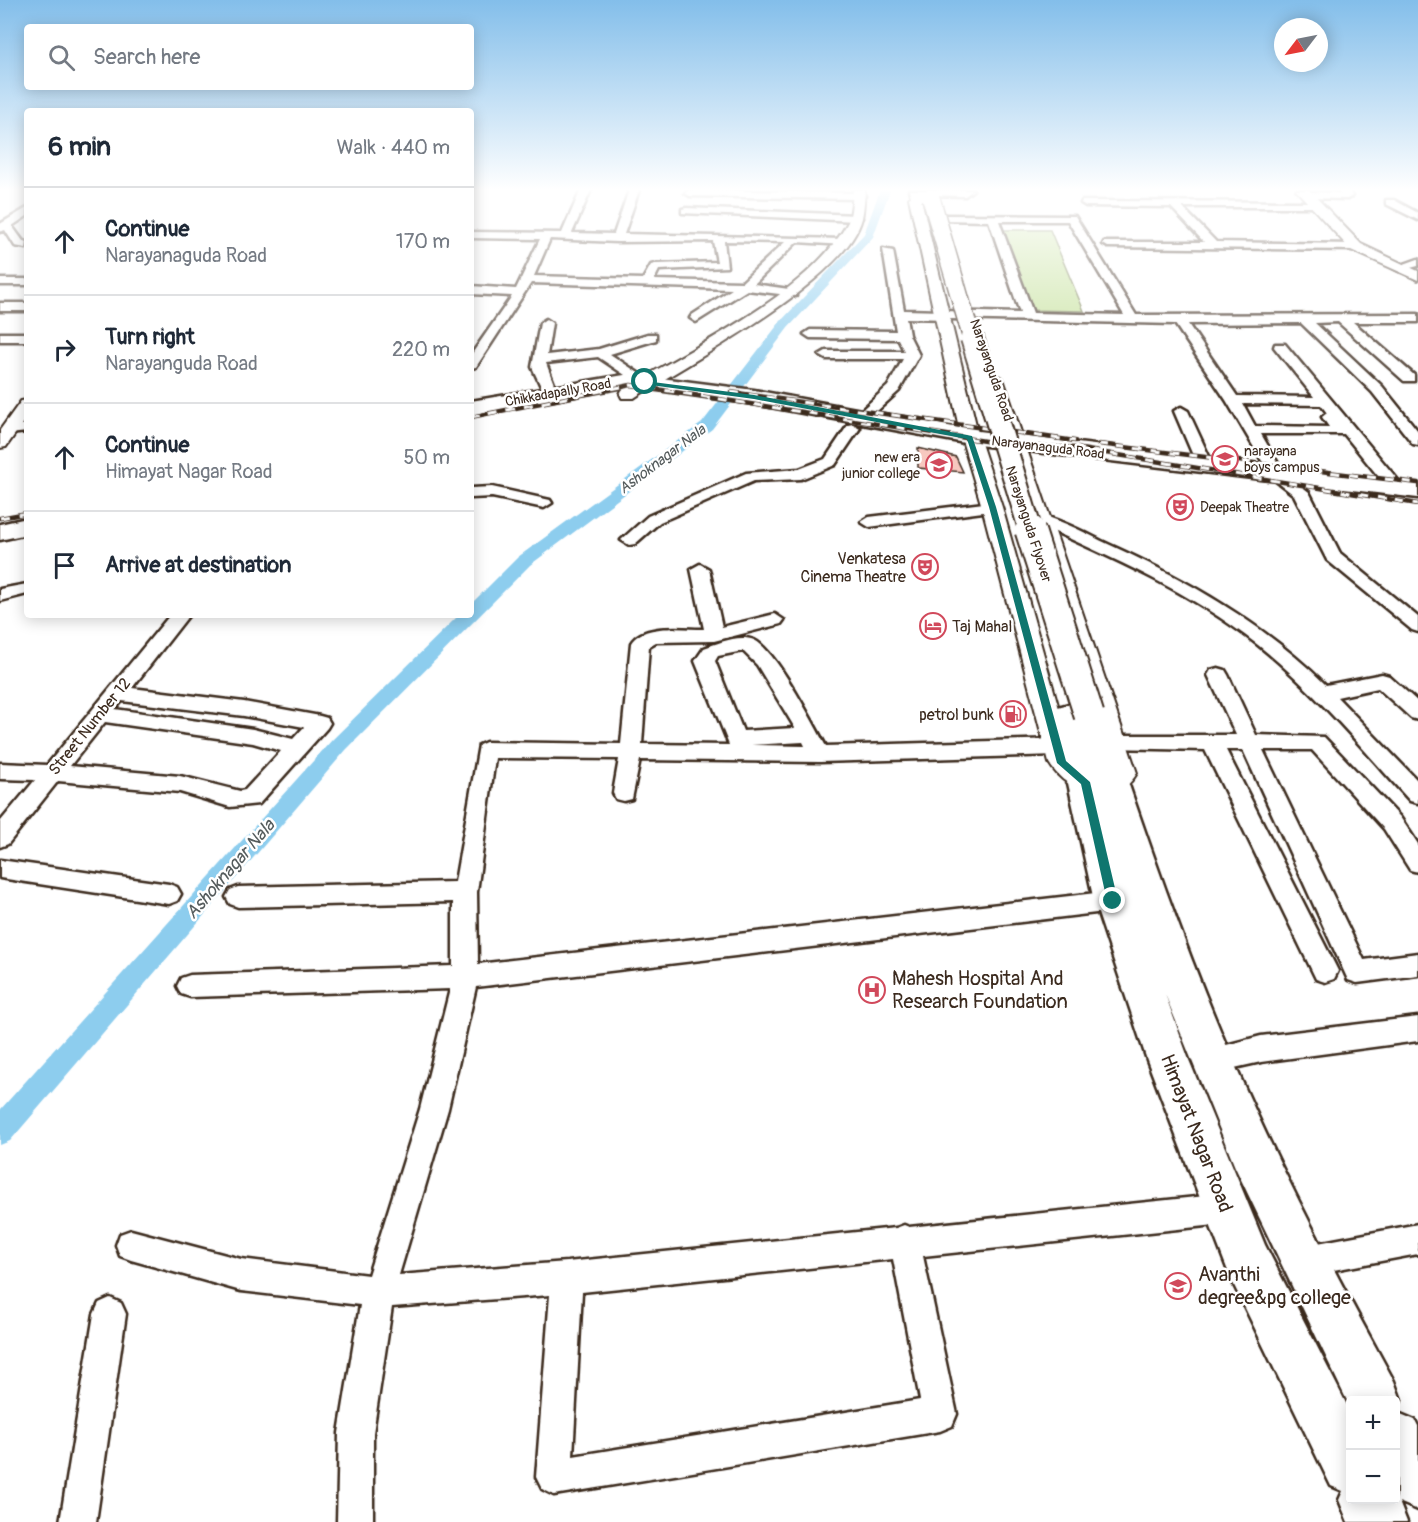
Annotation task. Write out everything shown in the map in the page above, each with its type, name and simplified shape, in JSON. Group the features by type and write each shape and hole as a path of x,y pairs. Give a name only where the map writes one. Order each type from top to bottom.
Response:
{"main road":[{"name":"Narayanguda Flyover","path":"945,261 1001,437 1079,715 1104,770"},
{"name":"Chikkadapally Road","path":"474,407 550,392 630,380 637,388"},
{"name":"Chikkadapally Road","path":"474,418 637,388 669,396"},
{"name":"Narayanaguda Road","path":"637,388 754,397 857,423"},
{"name":"Narayanaguda Road","path":"669,396 857,423 973,444 1301,492 1418,505"},
{"name":"Narayanaguda Road","path":"1019,450 1206,467 1408,490"},
{"path":"0,515 24,510"},
{"path":"0,532 24,527"},
{"path":"1104,770 1185,994 1212,1060 1302,1261 1372,1396"},
{"name":"Himayat Nagar Road","path":"1104,770 1113,901 1168,1060 1225,1209 1282,1332 1346,1459"},
{"path":"1400,1448 1418,1482"},
{"path":"1369,1504 1379,1522"}],"street":[{"path":"474,360 520,293 536,261"},
{"path":"647,282 655,267 723,265 722,261"},
{"path":"696,318 745,286 771,261"},
{"path":"600,353 637,388 792,293 825,261"},
{"path":"889,261 903,335 912,355"},
{"name":"Narayanguda Road","path":"930,261 973,444 1062,763 1104,770 1041,520 957,261"},
{"path":"1008,261 1028,317"},
{"path":"1097,261 1132,319"},
{"path":"1385,261 1418,276"},
{"path":"1399,268 1418,262"},
{"path":"528,279 745,286 792,293"},
{"path":"0,282 24,282"},
{"path":"474,290 520,293"},
{"path":"0,308 24,307"},
{"path":"899,314 1179,320 1418,318"},
{"path":"1304,319 1398,382"},
{"path":"1342,319 1398,382 1407,421 1418,441"},
{"path":"1179,320 1233,400 1277,475 1301,492 1333,556 1418,627"},
{"path":"546,324 539,367 550,392"},
{"path":"810,334 903,335"},
{"path":"0,338 24,337"},
{"path":"540,360 600,353 652,337"},
{"path":"1250,430 1340,430 1280,347"},
{"path":"826,355 912,355"},
{"path":"629,540 654,519 751,476 801,474 830,462 857,423 894,388 912,355"},
{"path":"1233,400 1320,401 1408,490"},
{"path":"10,430 24,409"},
{"path":"1181,411 1206,467"},
{"path":"1407,421 1418,414"},
{"path":"474,493 492,492 544,503"},
{"path":"869,522 992,507"},
{"path":"1041,520 1159,572 1241,623 1305,676 1414,786"},
{"path":"700,569 714,635"},
{"path":"0,595 24,590"},
{"name":"Street Number 12","path":"0,838 178,618"},
{"path":"624,793 631,752 640,643 653,636 714,635 775,620"},
{"path":"739,746 705,661 711,651 742,644 754,648 768,665 814,744"},
{"path":"1218,675 1357,972 1418,964"},
{"path":"1321,693 1383,681 1418,713"},
{"path":"0,771 52,772 183,784 232,801 251,798 320,723 244,709 116,693"},
{"path":"99,714 254,736 296,748"},
{"path":"1104,770 1213,745 1317,742 1392,823 1418,863"},
{"path":"355,1522 356,1433 378,1292 435,1109 466,977 465,892 486,750 631,752 814,744 1057,747"},
{"path":"1213,745 1325,971"},
{"path":"0,869 169,894"},
{"path":"238,897 465,892"},
{"path":"190,986 466,977 1113,901"},
{"path":"1212,1060 1261,1049 1418,1029"},
{"path":"131,1245 242,1275 378,1292 567,1278 904,1240 1225,1209"},
{"path":"1302,1261 1418,1239"},
{"path":"567,1278 554,1477 940,1414 904,1240"},
{"path":"78,1522 110,1314"}],"green space":[{"path":"1011,261 1063,261 1084,311 1028,310"}],"building":[{"path":"918,448 956,457 963,472 918,468"}],"waterway":[{"name":"Ashoknagar Nala","path":"474,611 524,561 707,426 784,325 844,261"},
{"name":"Ashoknagar Nala","path":"0,1131 339,745 467,618"}],"railway":[{"path":"474,416 631,385 1010,445 1075,448 1418,504"},
{"path":"731,392 1075,441"},
{"path":"1099,444 1418,483"},
{"path":"0,518 24,514"}],"place":[{"name":"narayana boys campus","path":"1225,459"},
{"name":"new era junior college","path":"939,465"},
{"name":"Deepak Theatre","path":"1180,507"},
{"name":"Venkatesa Cinema Theatre","path":"925,567"},
{"name":"Taj Mahal","path":"933,626"},
{"name":"petrol bunk","path":"1013,714"},
{"name":"Mahesh Hospital And Research Foundation","path":"872,990"},
{"name":"Avanthi degree&pg college","path":"1178,1286"}],"route":[{"path":"645,382 754,397 970,437 1026,626 1062,763 1085,782 1113,901"}]}
